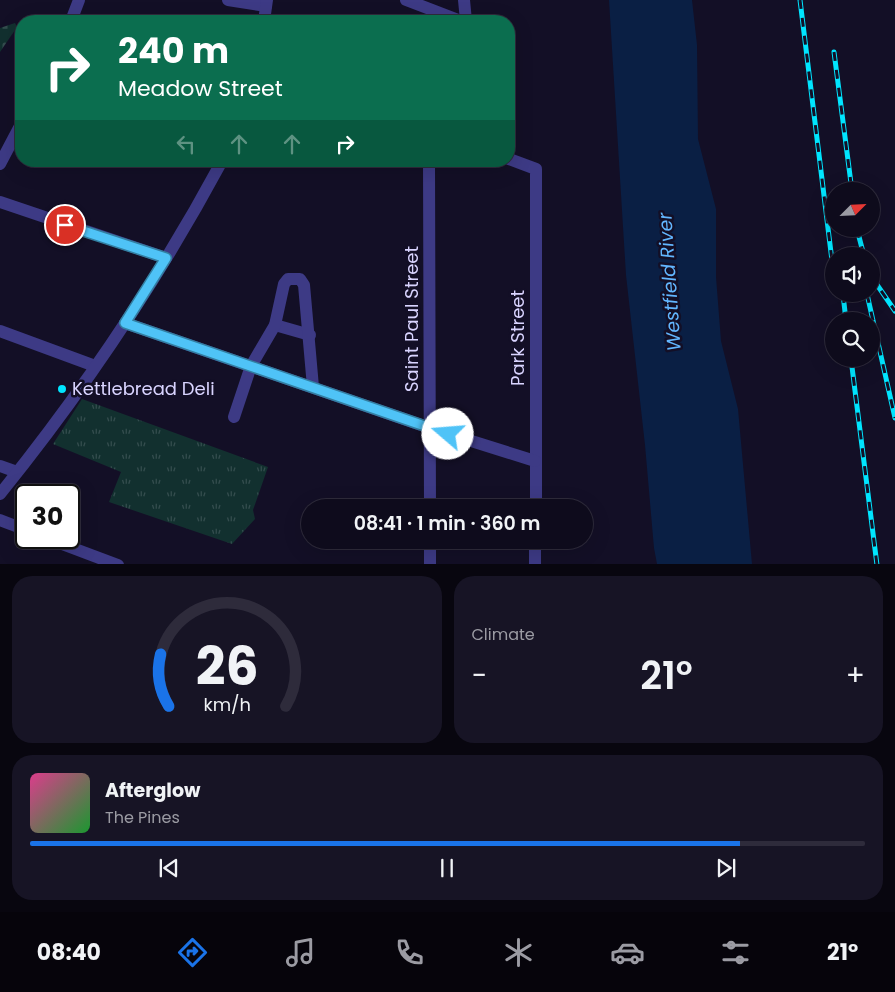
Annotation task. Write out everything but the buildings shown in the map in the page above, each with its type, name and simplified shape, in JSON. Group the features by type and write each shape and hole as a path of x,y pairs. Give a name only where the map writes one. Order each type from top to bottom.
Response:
{"street":[{"path":"73,15 79,0"},
{"path":"228,0 267,3"},
{"path":"406,0 446,15"},
{"path":"464,0 465,15"},
{"path":"0,164 15,135"},
{"name":"Park Street","path":"515,161 536,169 536,499"},
{"path":"0,494 63,414 125,323 166,258 219,167"},
{"name":"Saint Paul Street","path":"429,167 430,499"},
{"path":"0,202 166,258"},
{"path":"234,417 251,366 275,325 284,284 288,279 300,279 304,285 310,335 313,387"},
{"path":"125,323 430,428 535,461"},
{"path":"275,325 310,335"},
{"path":"0,331 95,366"},
{"path":"0,466 17,472"},
{"path":"0,520 15,526"},
{"path":"76,549 118,564"},
{"path":"430,549 430,564"},
{"path":"535,564 536,549"}],"green space":[{"path":"15,23 15,30 0,52 0,28"},
{"path":"82,399 268,467 253,510 255,519 232,544 109,502 121,472 53,444"}],"water":[{"name":"Westfield River","path":"609,0 692,0 697,45 698,139 716,209 716,277 721,341 738,409 752,564 657,564 626,275"}],"railway":[{"path":"800,0 830,247"},
{"path":"834,52 851,182"},
{"path":"859,238 862,247"},
{"path":"880,289 895,311"},
{"path":"844,302 845,312"},
{"path":"869,302 895,418"},
{"path":"852,367 877,564"}],"place":[{"name":"Kettlebread Deli","path":"62,389"}],"route":[{"path":"65,225 166,258 125,323 448,434"}]}
